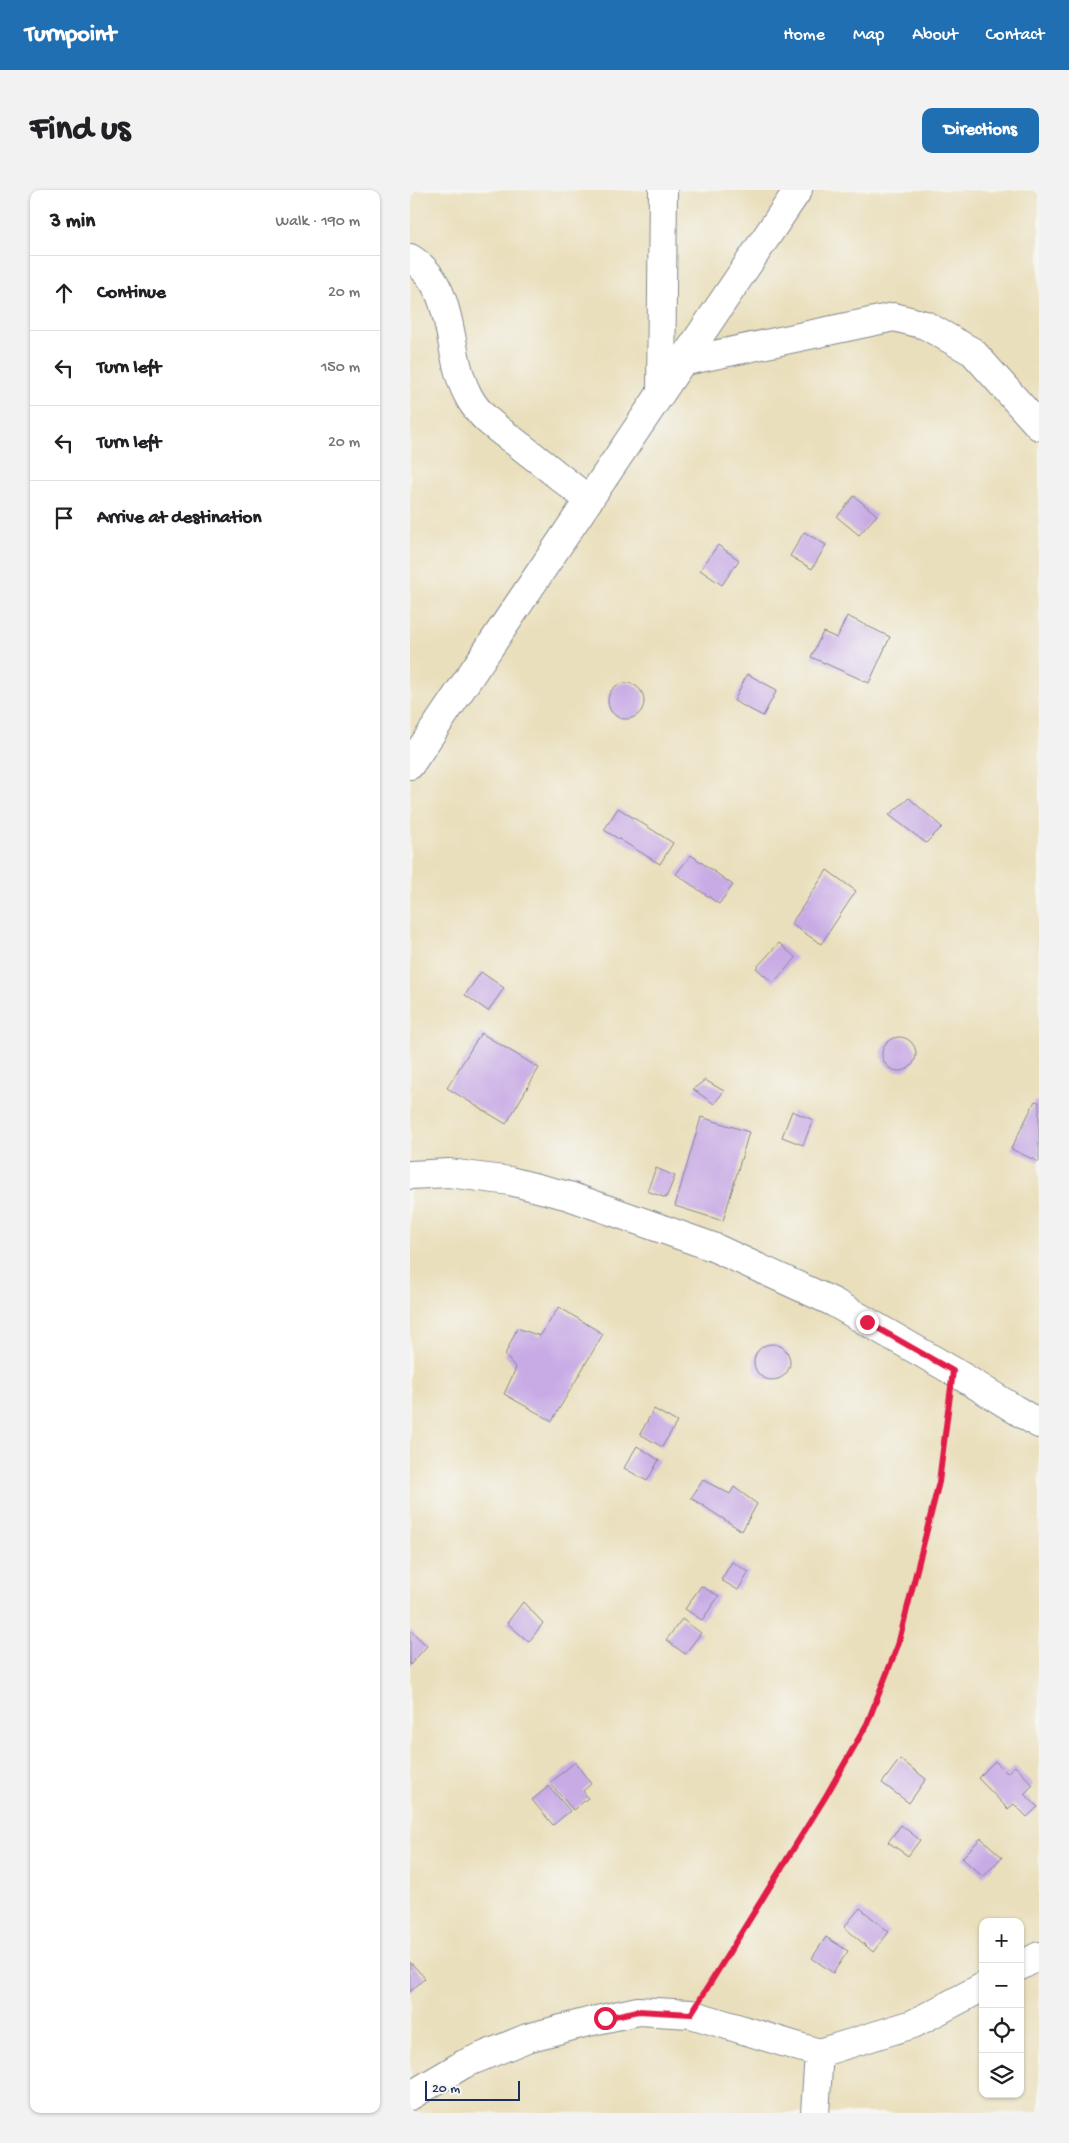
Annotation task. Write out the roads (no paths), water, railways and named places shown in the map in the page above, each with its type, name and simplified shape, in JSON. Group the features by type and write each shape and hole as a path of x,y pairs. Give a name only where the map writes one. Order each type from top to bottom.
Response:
{"street":[{"path":"662,392 663,190"},
{"path":"410,765 798,190"},
{"path":"410,258 434,280 446,312 459,373 470,398 486,419 589,500"},
{"path":"682,362 894,317 925,325 973,352 1039,426"},
{"path":"410,1175 449,1173 510,1181 569,1196 695,1241 833,1302 953,1371 1039,1424"},
{"path":"1024,1964 1039,1956"},
{"path":"410,2096 464,2064 527,2038 638,2011 691,2014 819,2053 913,2024 979,1989"},
{"path":"815,2113 819,2053"}]}
